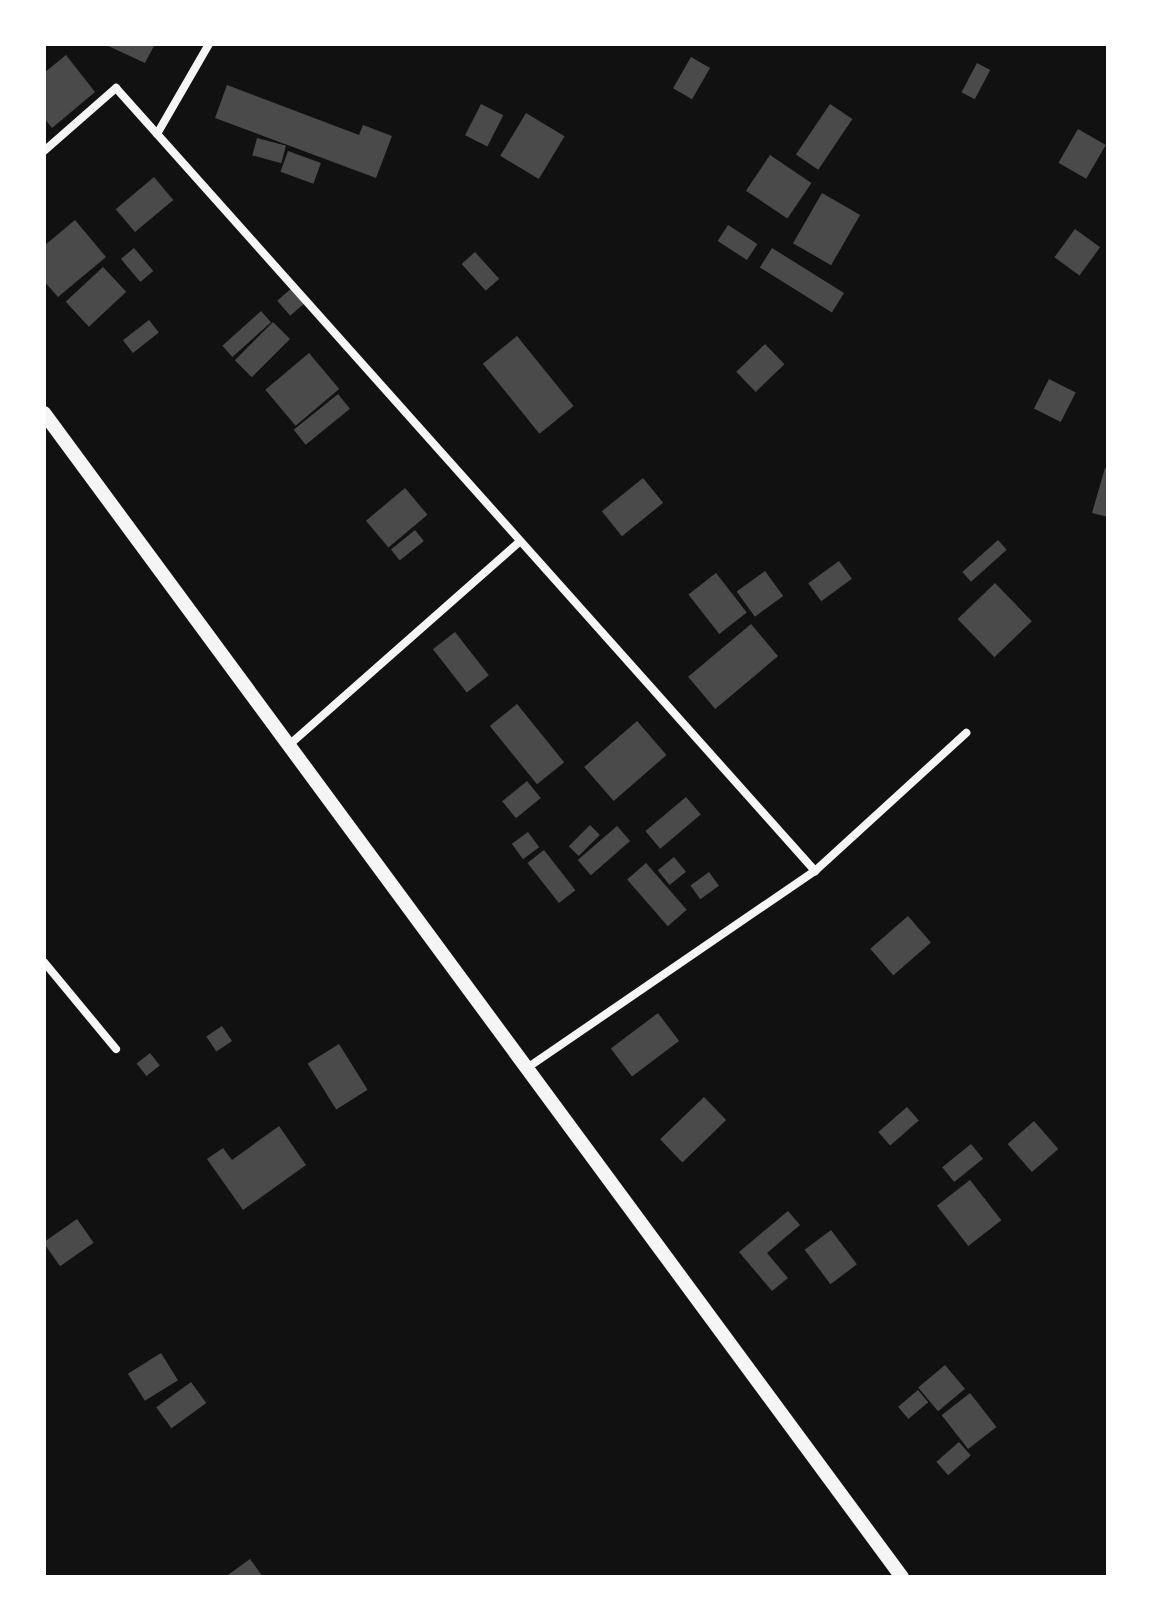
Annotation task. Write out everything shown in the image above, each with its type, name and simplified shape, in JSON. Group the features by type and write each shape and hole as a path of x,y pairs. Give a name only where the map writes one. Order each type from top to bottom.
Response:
{"street":[{"path":"157,134 209,44"},
{"path":"44,151 116,88 815,871"},
{"path":"44,413 902,1577"},
{"path":"289,745 520,541"},
{"path":"527,1068 815,871 966,733"},
{"path":"44,962 116,1049"}],"building":[{"path":"104,44 155,44 145,63"},
{"path":"66,55 95,92 52,128 44,118 44,73"},
{"path":"691,57 710,68 692,99 673,88"},
{"path":"977,63 990,70 975,99 962,92"},
{"path":"227,85 359,135 363,125 392,136 376,178 215,118"},
{"path":"481,104 503,115 487,147 465,135"},
{"path":"830,104 852,119 818,170 796,155"},
{"path":"526,113 565,136 539,179 500,156"},
{"path":"1078,129 1106,145 1086,179 1058,163"},
{"path":"257,138 286,146 281,163 252,155"},
{"path":"288,151 321,163 313,184 280,172"},
{"path":"770,155 811,183 787,219 746,191"},
{"path":"154,177 173,200 135,232 116,209"},
{"path":"822,193 860,215 831,265 793,243"},
{"path":"75,220 106,257 58,297 44,281 44,246"},
{"path":"728,225 757,244 747,260 718,241"},
{"path":"1075,229 1100,247 1080,276 1054,257"},
{"path":"134,248 153,271 140,282 121,259"},
{"path":"772,248 844,293 832,313 760,268"},
{"path":"475,252 499,279 486,291 462,264"},
{"path":"103,267 126,292 89,327 66,302"},
{"path":"293,287 306,302 290,316 277,301"},
{"path":"261,311 271,322 232,357 222,346"},
{"path":"149,320 159,333 133,353 123,340"},
{"path":"273,322 290,339 252,377 235,360"},
{"path":"517,336 574,406 539,434 483,364"},
{"path":"765,344 784,364 756,392 736,372"},
{"path":"309,353 339,389 296,426 265,390"},
{"path":"1049,379 1076,393 1061,422 1034,408"},
{"path":"338,394 350,409 306,445 294,430"},
{"path":"1105,468 1108,469 1108,517 1092,513"},
{"path":"643,478 663,503 622,536 602,511"},
{"path":"405,488 427,515 388,548 366,521"},
{"path":"415,530 424,541 400,560 391,550"},
{"path":"998,540 1007,550 971,582 962,572"},
{"path":"839,561 852,579 821,601 808,583"},
{"path":"765,571 783,596 755,617 737,592"},
{"path":"716,573 747,612 719,634 688,595"},
{"path":"995,583 1032,621 994,657 958,619"},
{"path":"751,624 778,656 715,709 688,677"},
{"path":"455,632 489,675 467,693 433,649"},
{"path":"517,704 564,762 537,784 490,726"},
{"path":"637,721 667,755 614,801 584,767"},
{"path":"527,781 541,798 516,818 502,801"},
{"path":"686,797 701,815 660,849 645,831"},
{"path":"590,825 600,835 579,856 569,846"},
{"path":"617,826 630,841 591,875 578,860"},
{"path":"528,832 539,847 523,859 512,844"},
{"path":"544,850 575,890 559,903 527,863"},
{"path":"674,857 686,872 670,885 658,870"},
{"path":"646,863 687,910 668,926 627,879"},
{"path":"709,872 719,886 700,899 690,886"},
{"path":"908,916 931,942 893,975 870,949"},
{"path":"658,1013 679,1041 632,1076 611,1049"},
{"path":"222,1026 232,1041 216,1052 206,1037"},
{"path":"339,1044 368,1090 336,1109 308,1064"},
{"path":"150,1053 160,1066 146,1076 137,1063"},
{"path":"704,1097 726,1120 682,1162 660,1139"},
{"path":"907,1107 919,1121 890,1146 878,1132"},
{"path":"1034,1121 1058,1149 1032,1172 1008,1144"},
{"path":"279,1126 306,1165 243,1210 207,1159 223,1148 232,1160"},
{"path":"971,1144 983,1159 954,1182 942,1167"},
{"path":"970,1180 1001,1220 968,1246 937,1206"},
{"path":"788,1211 800,1225 767,1253 788,1278 772,1291 739,1252"},
{"path":"77,1219 94,1243 60,1266 44,1242"},
{"path":"831,1230 857,1264 831,1284 805,1250"},
{"path":"161,1353 178,1380 145,1401 128,1374"},
{"path":"945,1365 965,1389 938,1411 918,1387"},
{"path":"191,1382 206,1403 171,1428 156,1407"},
{"path":"918,1390 928,1402 908,1419 898,1407"},
{"path":"970,1393 996,1427 968,1449 942,1415"},
{"path":"959,1442 971,1456 948,1475 936,1462"},
{"path":"250,1559 263,1577 225,1577"}]}
